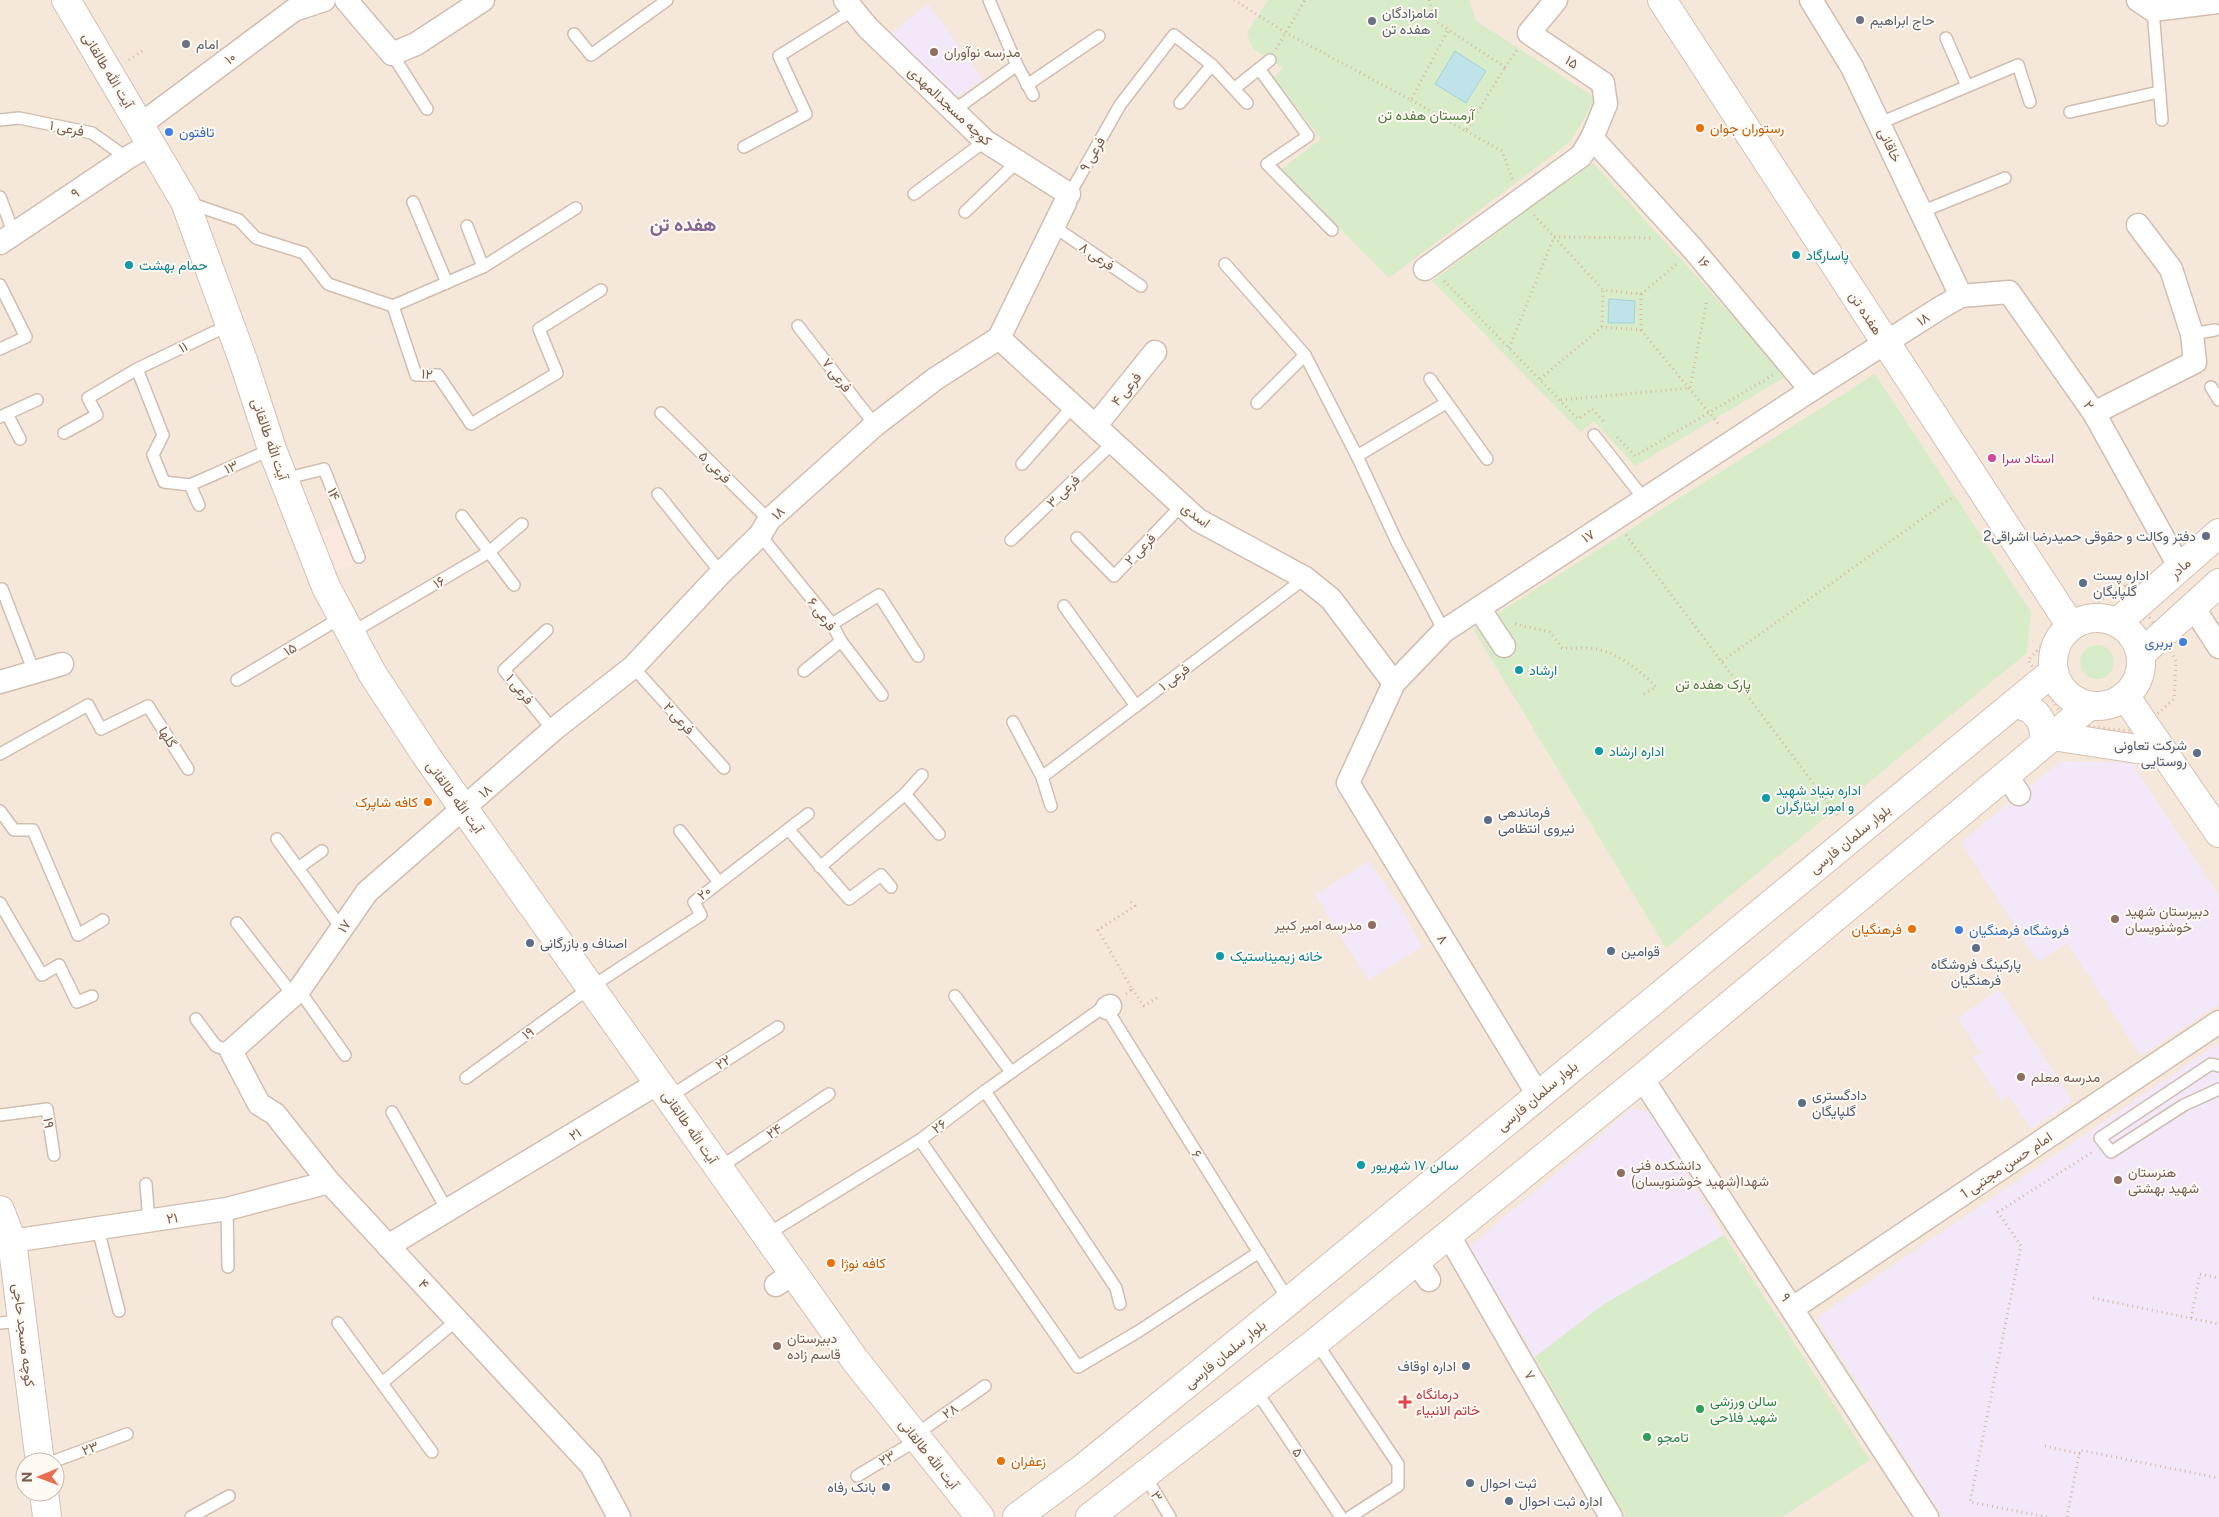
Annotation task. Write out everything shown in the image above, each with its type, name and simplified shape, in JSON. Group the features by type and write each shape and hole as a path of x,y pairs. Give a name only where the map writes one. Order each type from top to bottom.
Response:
{"main road":[{"name":"آیت الله طالقانی","path":"66,0 185,202 244,363 272,449 326,587 372,673 458,807 538,920 591,987 766,1235 784,1279 855,1360 915,1438 980,1517"},
{"name":"هفده تن","path":"1662,0 2069,623"},
{"name":"مادر","path":"2118,622 2219,533"},
{"path":"2141,654 2219,583"},
{"path":"2094,617 2118,622 2129,630 2137,641 2141,654 2142,666 2139,678 2125,696 2114,703 2102,706 2089,706 2066,694 2058,683 2047,677 2056,646 2069,623 2094,617"},
{"name":"بلوار سلمان فارسی","path":"1017,1517 1047,1505 1082,1469 1289,1302 1381,1219 1538,1095 2047,677"},
{"path":"2125,696 2171,757 2219,832"},
{"path":"2014,704 2028,707 2040,718 2045,735 2054,735 2171,757"},
{"path":"1090,1517 1254,1388 1316,1342 1422,1270 1448,1234 2012,785 2054,735 2089,706"},
{"name":"کوچه مسجد حاجی","path":"0,1210 12,1241 11,1322 38,1452"},
{"path":"45,1502 47,1517"}],"street":[{"name":"۱۰","path":"146,134 294,10 324,0"},
{"path":"346,0 392,54 416,44 483,0"},
{"path":"1529,33 1556,0"},
{"name":"خاقانی","path":"1811,0 1852,67 1961,296"},
{"path":"2146,5 2217,2"},
{"name":"کوچه مسجدالمهدی","path":"849,5 918,71 952,112 985,141 1067,199"},
{"name":"۱۵","path":"1425,269 1580,156 1592,138 1606,104 1603,83 1529,33"},
{"name":"۹","path":"7,238 127,158 146,134"},
{"name":"۱۶","path":"1592,138 1693,249 1811,390"},
{"path":"999,338 1067,199"},
{"path":"2094,413 2195,362 2192,334 2171,269 2138,225"},
{"name":"۲","path":"1961,296 2009,292 2094,413 2180,568"},
{"name":"۱۸","path":"1886,344 1961,296"},
{"name":"۱۸","path":"458,807 633,667 764,528 875,425 935,379 999,338"},
{"name":"اسدی","path":"999,338 1198,520 1306,578 1331,599 1394,683"},
{"name":"۱۷","path":"1348,783 1394,683 1444,631 1811,390 1886,344"},
{"name":"فرعی ۴","path":"1096,425 1156,352"},
{"path":"2193,607 2219,647"},
{"path":"1479,608 1500,640"},
{"path":"0,682 62,664"},
{"name":"۸","path":"1348,783 1406,898 1538,1095"},
{"name":"۱۷","path":"231,1051 296,993 366,892 458,807"},
{"name":"امام حسن مجتبی 1","path":"1793,1308 2219,1022"},
{"name":"۴","path":"231,1051 259,1104 275,1114 329,1182 591,1464 615,1515"},
{"name":"۹","path":"1642,1078 1928,1517"},
{"name":"۲۱","path":"388,1246 447,1210 664,1090"},
{"name":"۲۱","path":"12,1241 227,1209 329,1182"},
{"name":"۷","path":"1448,1234 1573,1462 1596,1480 1611,1517"}],"lane":[{"path":"574,34 591,55 667,0"},
{"path":"988,0 1030,90 1099,36"},
{"path":"744,147 806,114 779,56 849,5"},
{"path":"2146,5 2160,92 2162,120"},
{"name":"فرعی ۹","path":"1067,199 1120,105 1174,35 1212,65"},
{"path":"1946,38 1967,86"},
{"path":"392,54 427,109"},
{"path":"1236,88 1270,60"},
{"path":"952,112 1017,65"},
{"path":"1180,103 1212,65 1236,88 1247,103"},
{"path":"1880,123 2018,65 2030,102"},
{"path":"1260,70 1308,136 1267,164 1332,230"},
{"path":"2070,112 2160,92"},
{"name":"فرعی ۱","path":"0,120 19,118 92,133 127,158"},
{"path":"914,194 985,141"},
{"path":"965,212 1017,162"},
{"path":"1922,212 2006,178"},
{"path":"0,197 7,238"},
{"path":"185,202 239,220 256,238 304,253 328,284 393,306 482,267 576,208"},
{"path":"413,202 447,282"},
{"path":"467,226 482,267"},
{"name":"فرعی ۸","path":"1053,226 1141,286"},
{"path":"1225,264 1304,355 1357,456 1397,542 1444,631"},
{"path":"0,286 26,336 0,349"},
{"name":"۱۲","path":"393,306 416,375 438,375 471,424 557,372 539,329 601,290"},
{"name":"۱۱","path":"64,433 97,415 88,398 137,369 229,325"},
{"name":"فرعی ۷","path":"798,326 875,425"},
{"path":"2192,334 2215,330"},
{"path":"1257,403 1304,355"},
{"path":"137,369 163,435 153,455 164,482 190,485 199,505"},
{"path":"1430,379 1487,459"},
{"path":"2212,387 2219,400"},
{"path":"20,439 4,415 36,400"},
{"path":"1357,456 1446,403"},
{"path":"1022,464 1074,405"},
{"name":"فرعی ۵","path":"661,413 764,528"},
{"path":"1594,436 1644,499"},
{"name":"فرعی ۳","path":"1011,540 1114,442"},
{"name":"۱۳","path":"190,485 272,449"},
{"name":"۱۴","path":"284,479 324,469 359,557"},
{"path":"658,494 721,573"},
{"name":"فرعی ۲","path":"1077,538 1114,576 1182,505"},
{"path":"462,516 514,586"},
{"name":"۱۶","path":"346,625 489,552 522,524"},
{"name":"فرعی ۶","path":"764,528 832,624 841,641 882,695"},
{"name":"فرعی ۱","path":"1042,777 1306,578"},
{"path":"2,589 34,672"},
{"path":"832,624 879,595 918,656"},
{"path":"1064,606 1136,706"},
{"name":"۱۵","path":"237,680 346,625"},
{"name":"فرعی ۱","path":"547,630 504,670 553,730"},
{"path":"804,671 841,641"},
{"name":"فرعی ۲","path":"633,667 724,768"},
{"name":"گلها","path":"0,754 88,705 101,728 148,706 188,769"},
{"path":"1013,722 1042,777 1051,806"},
{"path":"820,867 904,794 922,775"},
{"path":"904,794 939,834"},
{"path":"0,811 14,830 33,830 78,935 102,920"},
{"name":"۲۰","path":"591,987 701,915 694,902 718,881 808,814"},
{"path":"789,830 849,899 881,875 891,887"},
{"path":"680,831 718,881"},
{"path":"277,839 342,929"},
{"path":"298,868 322,851"},
{"path":"0,902 42,975 59,965 77,1002 92,996"},
{"path":"237,923 345,1055"},
{"name":"۱۹","path":"466,1078 591,987"},
{"path":"955,996 1011,1072"},
{"name":"۲۶","path":"766,1235 920,1140 985,1090 1107,1007"},
{"name":"۶","path":"1107,1007 1289,1302"},
{"path":"196,1019 216,1046 231,1051"},
{"name":"۲۲","path":"664,1090 778,1026"},
{"path":"2219,1066 2211,1064 2100,1138 2111,1152 2184,1105 2219,1089"},
{"path":"985,1090 1116,1288 1120,1304"},
{"name":"۲۴","path":"719,1168 829,1094"},
{"name":"۱۹","path":"0,1115 47,1108 54,1155"},
{"path":"392,1112 447,1210"},
{"path":"920,1140 1078,1366 1139,1331 1259,1252"},
{"path":"146,1184 149,1222"},
{"path":"227,1209 228,1267"},
{"path":"98,1229 119,1311"},
{"path":"382,1382 457,1320"},
{"path":"338,1323 432,1452"},
{"path":"1316,1342 1398,1464 1398,1486 1350,1517"},
{"name":"۲۸","path":"915,1438 986,1386"},
{"name":"۵","path":"1254,1388 1342,1517"},
{"name":"۲۳","path":"65,1457 127,1434"},
{"name":"۲۳","path":"857,1476 915,1438"},
{"name":"۳","path":"1144,1474 1170,1517"},
{"path":"191,1517 229,1496"}],"path":[{"path":"1234,0 1286,33 1466,131 1529,33"},
{"path":"1270,60 1305,0"},
{"path":"1429,0 1435,22 1506,68"},
{"path":"1411,100 1448,30"},
{"path":"1532,213 1539,208"},
{"path":"1647,232 1659,245"},
{"path":"1509,348 1554,237 1653,238"},
{"path":"1671,258 1683,271"},
{"path":"1602,327 1603,290 1641,294 1677,264"},
{"path":"1450,274 1443,279 1578,419 1592,409 1610,429"},
{"path":"1641,294 1640,330 1710,412 1732,442"},
{"path":"1690,388 1707,298 1714,305"},
{"path":"1540,379 1602,327 1640,330"},
{"path":"1616,436 1635,456 1776,374 1770,367"},
{"path":"1560,400 1690,388"},
{"path":"1722,661 1954,496"},
{"path":"1614,519 1853,836"},
{"path":"2126,585 2140,604 2162,635 2176,661 2174,699 2145,725 2131,731 2054,735 2047,677 2028,660 2069,623 2126,585"},
{"path":"1500,640 1510,623 1550,632 1562,648 1597,649 1620,659 1647,678 1656,688 1642,695"},
{"path":"1130,901 1135,906 1098,930 1144,1006 1160,996"},
{"path":"1107,1007 1132,989"},
{"path":"2047,1517 1970,1502 2021,1246 1998,1212 2105,1144"},
{"path":"2191,1318 2200,1274 2219,1278"},
{"path":"2093,1298 2219,1324"},
{"path":"2045,1446 2080,1454"},
{"path":"2067,1517 2080,1450 2219,1478"}],"shaded area":[{"path":"0,0 2219,0 2219,1517 0,1517"},
{"name":"مدرسه نوآوران","path":"928,4 983,79 953,100 889,35"},
{"path":"338,525 355,563 328,573 313,535"},
{"name":"دبیرستان شهید خوشنویسان","path":"2061,761 2132,763 2219,896 2219,1004 2141,1056 2067,943 2038,962 1961,842"},
{"name":"مدرسه امیر کبیر","path":"1369,861 1398,903 1422,947 1368,980 1315,895"},
{"name":"مدرسه معلم","path":"1999,989 2073,1101 2031,1129 2009,1096 2001,1101 1973,1057 1981,1053 1958,1018"},
{"name":"هنرستان شهید بهشتی","path":"2219,1043 2219,1517 1943,1517 1816,1318"},
{"name":"دانشکده فنی شهدا(شهید خوشنویسان)","path":"1632,1108 1650,1112 1724,1235 1604,1304 1535,1357 1469,1247"}],"green space":[{"name":"آرمستان هفده تن","path":"1268,0 1469,0 1476,21 1593,96 1594,102 1570,142 1389,278 1281,169 1321,139 1274,78 1283,68 1253,49 1247,33"},
{"path":"1592,162 1787,376 1635,466 1594,421 1581,432 1432,281"},
{"name":"پارک هفده تن","path":"1875,374 2031,612 2027,653 1666,948 1473,629"},
{"path":"2097,645 2109,650 2114,662 2109,674 2097,679 2085,674 2080,662 2085,650"},
{"name":"سالن ورزشی شهید فلاحی","path":"1724,1235 1870,1460 1782,1517 1626,1517 1601,1477 1535,1357 1604,1304"}],"water":[{"path":"1455,51 1486,71 1466,103 1435,84"},
{"path":"1609,299 1635,301 1634,323 1608,323"}],"place":[{"name":"حاج ابراهیم","path":"1860,20"},
{"name":"امامزادگان هفده تن","path":"1372,21"},
{"name":"امام","path":"186,44"},
{"name":"مدرسه نوآوران","path":"934,52"},
{"name":"رستوران جوان","path":"1700,128"},
{"name":"تافتون","path":"169,132"},
{"name":"پاسارگاد","path":"1796,255"},
{"name":"حمام بهشت","path":"129,265"},
{"name":"استاد سرا","path":"1992,458"},
{"name":"دفتر وکالت و حقوقی حمیدرضا اشراقی2","path":"2206,536"},
{"name":"اداره پست گلپایگان","path":"2083,583"},
{"name":"بربری","path":"2183,642"},
{"name":"ارشاد","path":"1519,670"},
{"name":"اداره ارشاد","path":"1599,751"},
{"name":"شرکت تعاونی روستایی","path":"2197,753"},
{"name":"اداره بنیاد شهید و امور ایثارگران","path":"1766,798"},
{"name":"کافه شاپرک","path":"428,802"},
{"name":"فرماندهی نیروی انتظامی","path":"1488,820"},
{"name":"دبیرستان شهید خوشنویسان","path":"2115,919"},
{"name":"مدرسه امیر کبیر","path":"1372,925"},
{"name":"فرهنگیان","path":"1912,929"},
{"name":"فروشگاه فرهنگیان","path":"1959,930"},
{"name":"اصناف و بازرگانی","path":"530,943"},
{"name":"پارکینگ فروشگاه فرهنگیان","path":"1976,948"},
{"name":"قوامین","path":"1611,951"},
{"name":"خانه زیمیناستیک","path":"1220,956"},
{"name":"مدرسه معلم","path":"2021,1077"},
{"name":"دادگستری گلپایگان","path":"1802,1103"},
{"name":"سالن ۱۷ شهریور","path":"1361,1165"},
{"name":"دانشکده فنی شهدا(شهید خوشنویسان)","path":"1621,1173"},
{"name":"هنرستان شهید بهشتی","path":"2118,1180"},
{"name":"کافه نوژا","path":"831,1263"},
{"name":"دبیرستان قاسم زاده","path":"777,1346"},
{"name":"اداره اوقاف","path":"1466,1366"},
{"name":"درمانگاه خاتم الانبیاء","path":"1405,1402"},
{"name":"سالن ورزشی شهید فلاحی","path":"1700,1409"},
{"name":"تامجو","path":"1647,1437"},
{"name":"زعفران","path":"1001,1461"},
{"name":"ثبت احوال","path":"1470,1483"},
{"name":"بانک رفاه","path":"886,1487"},
{"name":"اداره ثبت احوال","path":"1509,1501"}],"district":[{"name":"هفده تن","path":"683,224"}]}
